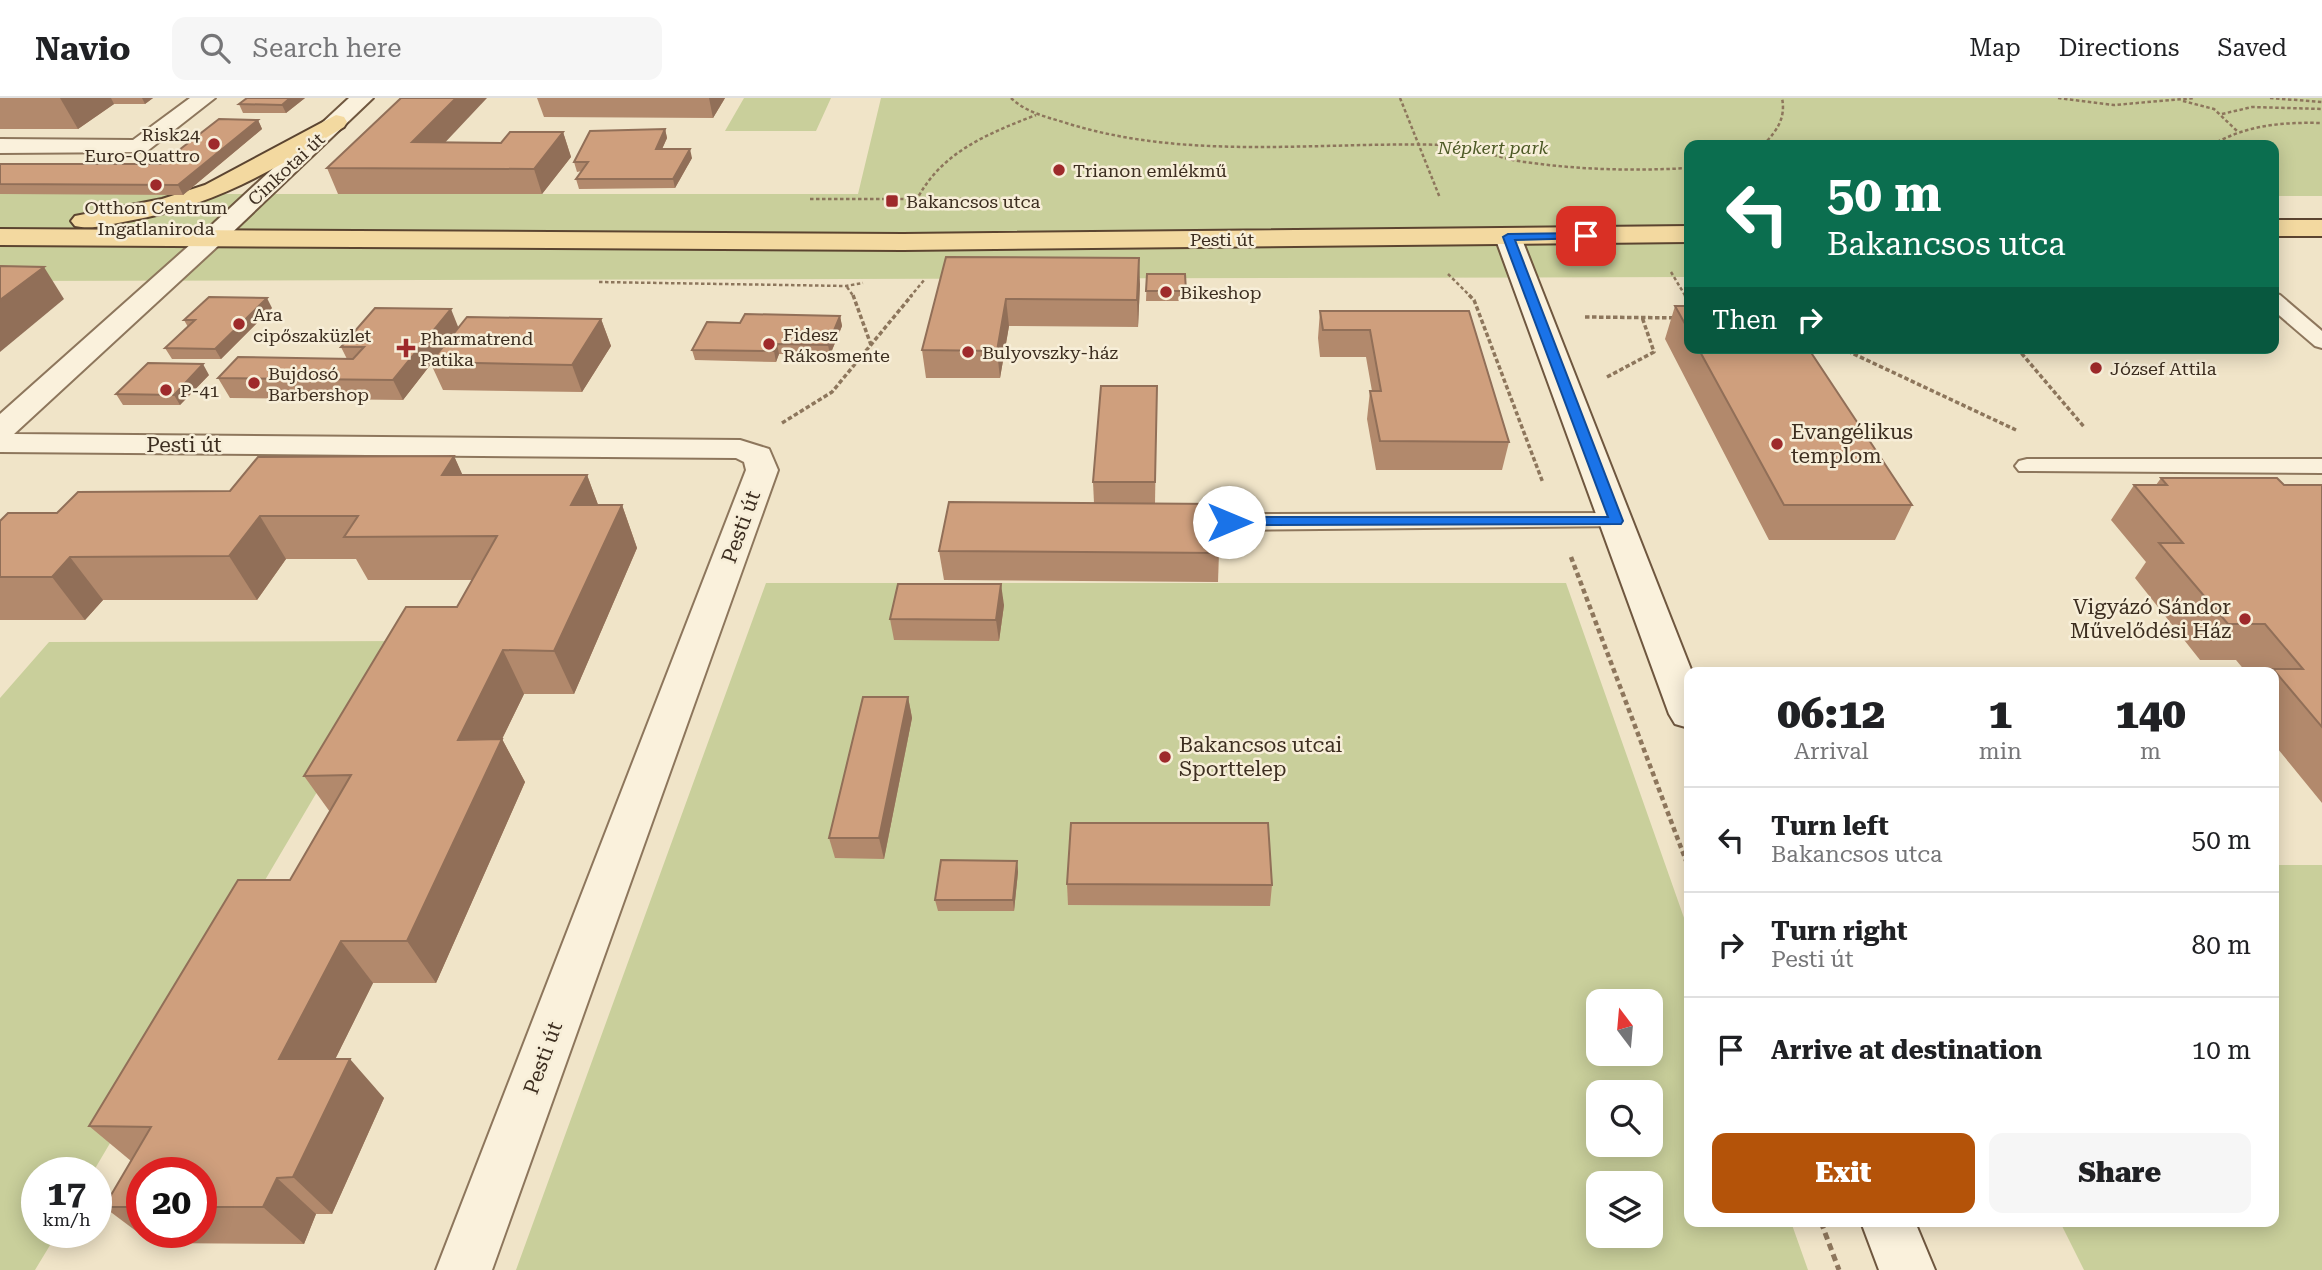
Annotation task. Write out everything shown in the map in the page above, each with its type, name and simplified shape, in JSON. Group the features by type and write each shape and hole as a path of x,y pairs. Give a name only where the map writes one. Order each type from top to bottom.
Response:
{"main road":[{"path":"0,235 109,217 188,200 242,178 336,122"},
{"path":"2279,228 2322,228"},
{"name":"Pesti út","path":"0,235 210,240 903,242 1684,234"}],"street":[{"path":"0,146 138,147 204,98"},
{"name":"Cinkotai út","path":"210,240 362,98"},
{"path":"1508,237 1684,701"},
{"path":"0,430 210,240"},
{"name":"Pesti út","path":"0,443 740,449 758,456 762,470 464,1270"},
{"path":"1890,1227 1907,1270"}],"lane":[{"path":"2279,304 2322,342"},
{"path":"2027,466 2322,466"},
{"path":"1229,522 1616,521"}],"path":[{"path":"1011,98 1024,110 1105,136 1162,144 1256,147 1451,145 1522,162 1575,168 1641,171 1684,168"},
{"path":"1400,98 1441,200 1411,200 1419,237"},
{"path":"1768,140 1780,129 1784,106 1782,98"},
{"path":"2058,98 2114,105 2195,98"},
{"path":"2270,98 2322,102"},
{"path":"2172,99 2204,106 2222,114 2237,131"},
{"path":"2222,114 2240,108 2263,106 2322,109"},
{"path":"903,242 918,196 940,166 968,145 1038,114"},
{"path":"2221,140 2237,131 2281,123 2322,123"},
{"path":"740,449 832,392 931,271 943,241"},
{"path":"1444,271 1474,300 1684,857"},
{"path":"846,286 857,298 864,331 871,345"},
{"path":"1680,286 1684,293"},
{"path":"1538,317 1684,317"},
{"path":"1569,396 1654,352 1642,317"},
{"path":"1855,354 2092,467"},
{"path":"2022,354 2118,466"},
{"path":"1823,1227 1839,1270"}],"green space":[{"path":"744,98 831,98 816,131 725,131"},
{"name":"Népkert park","path":"881,98 2322,98 2322,196 2279,196 2279,140 1684,140 1684,277 0,281 0,194 858,194"},
{"name":"Bakancsos utcai Sporttelep","path":"766,583 1566,583 1684,918 1684,1227 1793,1227 1808,1270 516,1270"},
{"path":"406,641 102,1157 21,1157 21,1248 48,1248 35,1270 0,1270 0,698 49,642"},
{"path":"2279,865 2322,865 2322,1270 2084,1270 2062,1227 2279,1227"}],"building":[{"path":"247,98 290,98 282,105 239,104"},
{"path":"401,98 456,98 412,142 501,143 510,132 563,132 534,169 327,168"},
{"path":"219,119 258,120 178,185 0,184 0,164 161,164"},
{"path":"665,129 656,149 690,149 673,179 576,179 588,162 574,162 590,131"},
{"path":"946,257 1139,258 1137,300 1006,299 997,351 922,350"},
{"path":"0,266 44,267 0,300"},
{"path":"1147,274 1185,274 1186,291 1146,291"},
{"path":"209,297 267,298 215,349 165,348 195,320 184,320"},
{"path":"1675,306 1684,306 1684,322"},
{"path":"375,308 451,309 393,380 218,378 238,357 353,359 364,347 341,347"},
{"path":"1320,311 1469,311 1509,442 1380,441 1370,391 1381,391 1370,330 1323,330"},
{"name":"Fidesz Rákosmente","path":"745,314 840,316 828,345 777,344 774,351 692,350 707,322 740,323"},
{"path":"467,317 601,319 572,365 431,362"},
{"path":"1701,354 1812,354 1912,505 1784,505"},
{"path":"148,363 203,364 174,395 116,394"},
{"path":"1101,386 1157,386 1155,482 1093,482"},
{"path":"454,456 442,475 587,475 571,505 622,505 554,651 503,650 458,740 502,739 407,941 341,941 279,1059 350,1059 293,1177 277,1178 263,1207 217,1207 217,1157 133,1157 151,1127 89,1126 238,880 290,880 351,775 304,776 406,607 457,607 497,536 344,537 358,516 260,516 229,556 70,557 52,577 0,577 0,521 8,513 57,513 78,492 230,491 258,457"},
{"path":"2161,478 2277,478 2284,485 2322,485 2322,727 2279,676 2279,669 2303,669 2265,624 2228,624 2159,543 2183,543 2134,485 2167,485"},
{"path":"949,502 1217,504 1219,553 939,551"},
{"path":"898,584 1001,584 996,620 890,619"},
{"path":"863,697 908,697 879,838 829,838"},
{"path":"1071,823 1268,823 1272,885 1067,884"},
{"path":"941,860 1017,861 1013,900 935,900"},
{"path":"126,1170 126,1207 112,1207 112,1193"}],"place":[{"name":"Risk24 Euro-Quattro","path":"214,144"},
{"name":"Trianon emlékmű","path":"1059,170"},
{"name":"Otthon Centrum Ingatlaniroda","path":"156,185"},
{"name":"Bakancsos utca","path":"892,201"},
{"name":"Bikeshop","path":"1166,292"},
{"name":"Ara cipőszaküzlet","path":"239,324"},
{"name":"Fidesz Rákosmente","path":"769,344"},
{"name":"Pharmatrend Patika","path":"406,348"},
{"name":"Bulyovszky-ház","path":"968,352"},
{"name":"József Attila","path":"2096,368"},
{"name":"Bujdosó Barbershop","path":"254,383"},
{"name":"P-41","path":"166,390"},
{"name":"Evangélikus templom","path":"1777,444"},
{"name":"Vigyázó Sándor Művelődési Ház","path":"2245,619"},
{"name":"Bakancsos utcai Sporttelep","path":"1165,757"}],"route":[{"path":"1229,522 1616,521 1508,237 1586,236"}]}
